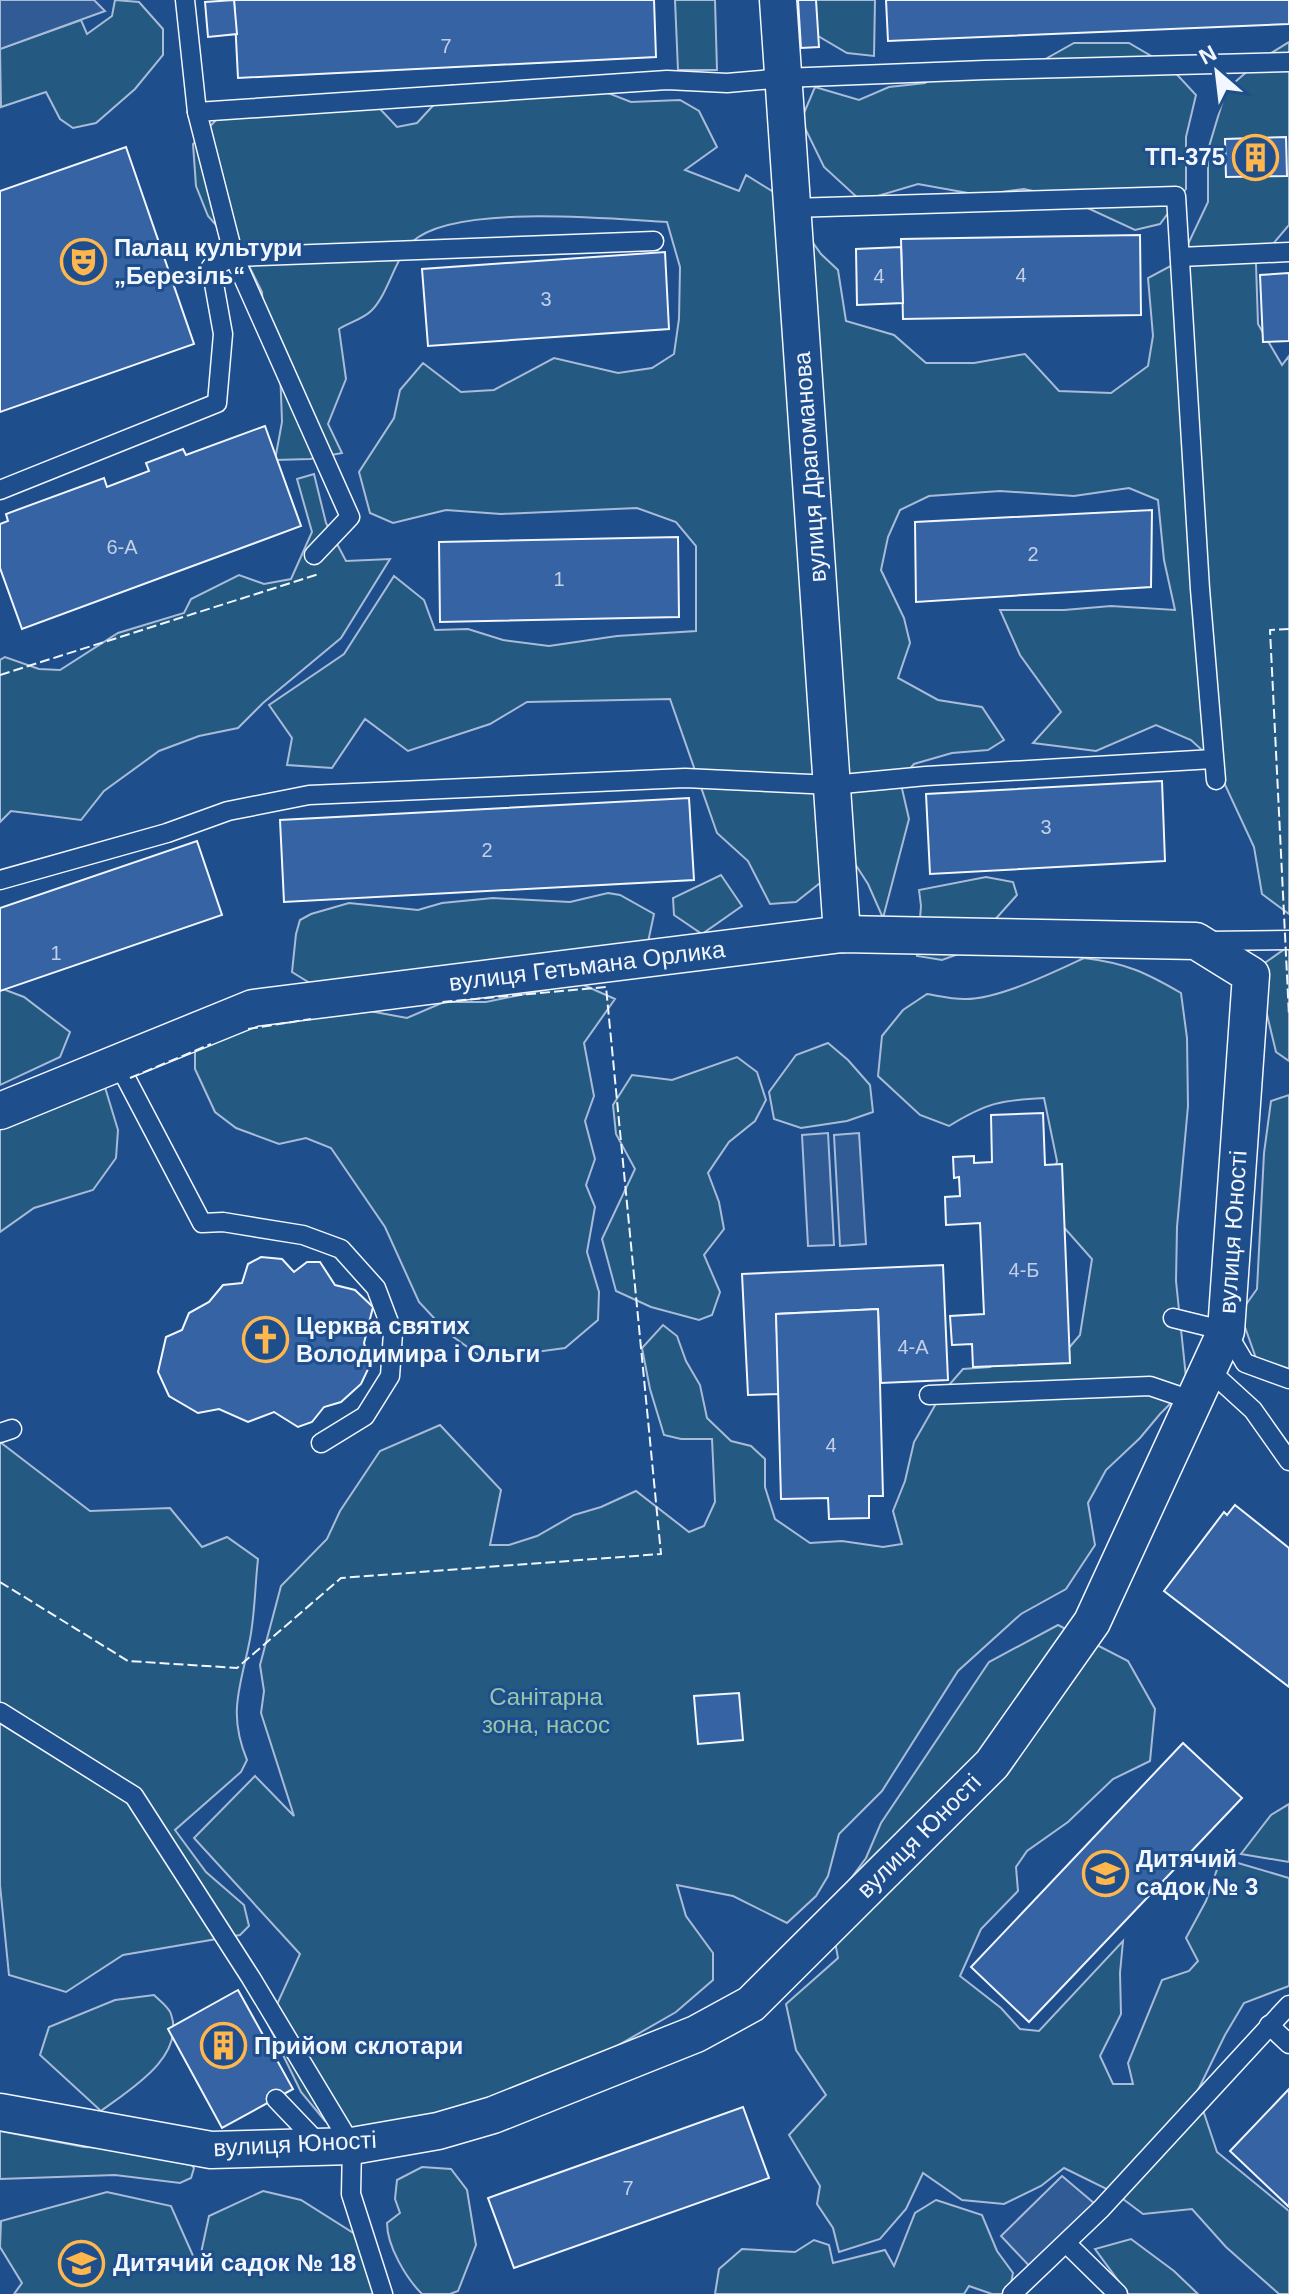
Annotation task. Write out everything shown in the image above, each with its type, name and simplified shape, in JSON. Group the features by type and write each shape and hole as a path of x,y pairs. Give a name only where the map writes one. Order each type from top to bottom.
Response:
{"street":[{"name":"вулиця Драгоманова","path":"778,0 842,934"},
{"name":"вулиця Гетьмана Орлика","path":"0,1111 253,1008 842,934 1120,949 1196,941"},
{"name":"вулиця Юності","path":"0,2112 211,2150 337,2147 438,2131 493,2115 696,2034 751,2004 992,1764 1092,1622 1226,1331 1251,975 1196,941"}],"lane":[{"path":"185,0 197,112 234,257 350,517 314,555"},
{"path":"197,112 667,80 727,83 783,78 1289,62"},
{"path":"792,208 1176,196 1200,589 1216,780"},
{"path":"0,490 217,403 223,334 211,267 234,257 654,241"},
{"path":"1180,257 1289,252"},
{"path":"0,880 167,833 228,811 309,795 685,778 832,785 926,776 1213,759"},
{"path":"1196,941 1289,940"},
{"path":"118,1063 202,1223 223,1222 303,1235 341,1249 376,1288 393,1333 390,1376 365,1416 321,1443"},
{"path":"1173,1318 1226,1331 1245,1363 1289,1379"},
{"path":"929,1395 1201,1385 1253,1410 1289,1461"},
{"path":"0,1712 134,1796 251,1978 337,2147 383,2294"},
{"path":"1012,2294 1067,2244 1289,2005"},
{"path":"1269,2025 1289,2044"},
{"path":"276,2099 337,2147"},
{"path":"1067,2244 1118,2294"}],"green space":[{"path":"115,0 139,2 163,29 163,55 135,89 96,123 73,128 60,119 46,92 1,107 0,49 81,20 87,34 112,16"},
{"path":"675,0 715,0 717,70 678,70"},
{"path":"770,0 875,0 874,56 847,53 796,23"},
{"path":"1289,42 1289,225 1256,264 1258,324 1282,365 1289,356 1289,914 1262,894 1254,847 1214,761 1191,740 1156,725 1096,751 1033,743 1061,712 1020,655 1000,610 1111,606 1175,610 1164,560 1158,500 1129,488 1074,496 1000,491 929,496 900,510 888,537 881,570 904,618 910,643 898,678 938,700 982,707 1004,740 988,750 952,753 914,764 900,780 909,819 883,918 868,884 848,853 820,836 820,883 796,902 770,904 748,861 717,833 670,699 527,702 490,724 408,751 365,719 332,768 287,765 292,738 269,705 344,654 394,576 424,600 435,630 468,629 503,640 549,646 617,636 696,631 696,546 676,522 637,508 501,514 446,510 393,523 370,513 359,472 394,418 400,390 423,363 461,392 494,390 554,358 618,373 652,368 674,354 679,319 680,267 667,222 534,216 461,222 432,230 406,249 377,305 339,329 346,379 328,424 342,453 310,459 275,460 282,422 279,341 264,322 262,292 245,258 208,216 196,186 193,144 218,118 365,93 397,127 417,123 452,85 486,95 572,79 631,102 680,100 699,111 717,147 685,170 739,191 746,175 780,196 821,254 838,270 846,321 894,335 926,363 974,363 1025,354 1059,391 1111,393 1148,366 1153,336 1148,278 1180,261 1208,202 1208,150 1226,90 1260,60"},
{"path":"1074,43 1129,43 1170,67 1196,95 1186,137 1186,189 1160,224 1135,230 1066,198 1024,189 979,195 918,184 861,201 824,167 801,120 815,87 859,100 889,87 925,83 952,65 1040,62"},
{"path":"314,474 326,523 346,561 390,559 341,638 238,728 199,736 159,751 104,791 81,820 11,811 0,822 0,660 5,657 39,669 60,670 118,633 184,613 191,599 239,575 264,584 291,579 312,532 297,479"},
{"path":"721,875 742,906 702,934 674,915 673,898"},
{"path":"986,877 1013,882 1017,895 967,951 942,960 917,956 921,906 919,890"},
{"path":"608,893 620,895 654,914 648,942 318,988 292,972 300,920 349,903 418,910 442,903 493,898 570,902"},
{"path":"1289,946 1289,1061 1276,1052 1256,969"},
{"name":"Санітарна зона, насос","path":"1084,958 1134,970 1181,993 1187,1038 1188,1106 1177,1227 1176,1281 1187,1387 1106,1470 1088,1503 1095,1545 1066,1589 1021,1614 958,1671 882,1791 839,1834 828,1876 816,1896 787,1923 733,1896 677,1885 686,1916 713,1953 713,1980 676,2012 551,2084 364,2139 325,2121 301,2092 268,2024 300,1954 194,1838 255,1776 294,1816 261,1713 264,1691 260,1665 281,1586 327,1539 340,1511 380,1451 440,1425 501,1490 490,1545 509,1545 537,1536 574,1515 636,1491 689,1532 704,1526 715,1502 712,1439 681,1439 664,1435 650,1389 642,1348 663,1325 677,1336 686,1361 700,1385 707,1418 731,1441 751,1446 765,1459 765,1487 775,1519 810,1543 842,1541 883,1547 902,1544 893,1511 905,1481 914,1442 942,1393 963,1369 990,1367 1005,1356 1062,1356 1080,1335 1092,1259 1060,1223 1051,1188 1057,1161 1044,1098 994,1104 949,1126 920,1115 878,1076 882,1036 903,1010 927,994 964,999 992,995"},
{"path":"579,983 615,999 584,1043 594,1096 585,1121 595,1159 586,1185 595,1207 587,1252 599,1292 598,1320 565,1348 484,1359 448,1333 419,1302 385,1227 331,1148 306,1138 279,1144 236,1128 215,1112 195,1069 195,1044 253,1008 287,1023 353,1008 407,1018 444,1002 486,1002"},
{"path":"0,988 24,997 70,1032 60,1057 0,1085"},
{"path":"828,1043 870,1085 873,1112 847,1121 801,1128 774,1119 769,1092 796,1055"},
{"path":"737,1057 757,1072 766,1100 755,1121 729,1142 708,1173 719,1202 724,1229 704,1255 720,1292 712,1315 699,1320 651,1307 616,1291 602,1239 635,1169 616,1134 613,1105 632,1075 672,1080"},
{"path":"104,1084 118,1130 116,1158 93,1190 34,1208 0,1232 0,1125"},
{"path":"1289,1095 1289,1377 1257,1361 1240,1313 1257,1289 1264,1153 1271,1101"},
{"path":"0,1442 90,1511 170,1508 202,1547 227,1537 258,1559 252,1629 237,1713 247,1760 241,1772 175,1830 206,1872 244,1905 249,1926 240,1935 123,1955 66,1992 9,1975 0,1885"},
{"name":"Дитячий садок № 3","path":"1058,1625 1128,1661 1155,1709 1150,1761 1113,1779 1068,1822 1027,1851 1016,1867 1018,1891 981,1929 960,1976 1001,2008 1020,2029 1039,2031 1123,1941 1121,2014 1100,2056 1113,2084 1133,2084 1128,2063 1162,1980 1189,1971 1198,1961 1186,1938 1206,1901 1221,1858 1289,1878 1289,1986 1244,2003 1197,2092 1217,2152 1289,2211 1289,2294 1279,2294 1226,2247 1192,2209 1143,2214 1115,2193 1064,2168 1041,2186 1004,2204 962,2200 923,2173 906,2209 880,2239 839,2252 833,2228 817,2204 820,2186 789,2135 826,2095 796,2050 786,2004 838,1958 829,1908 866,1858 881,1823 989,1662"},
{"path":"1289,1804 1289,1862 1241,1854 1271,1815"},
{"path":"154,1995 171,2014 173,2030 170,2044 152,2071 101,2111 40,2055 49,2027 115,2000"},
{"path":"0,2131 84,2147 163,2150 186,2158 194,2168 191,2178 180,2183 115,2175 0,2179"},
{"path":"422,2167 451,2169 467,2190 476,2245 458,2291 450,2294 422,2294 398,2261 390,2242 387,2223 400,2213 395,2199 397,2180"},
{"path":"263,2191 301,2200 358,2236 391,2294 14,2294 22,2283 0,2247 1,2221 107,2192 171,2206 198,2267 209,2216"},
{"path":"936,2200 982,2215 997,2251 1013,2273 1009,2294 992,2294 969,2286 964,2294 715,2294 719,2269 742,2249 795,2252 814,2240 829,2245 833,2263 885,2250 894,2266 915,2213"},
{"path":"1131,2239 1174,2271 1198,2294 1128,2294 1095,2249"}],"shaded area":[{"path":"0,0 94,0 105,11 0,49"},
{"path":"828,1133 834,1245 808,1246 802,1135"},
{"path":"859,1133 866,1244 840,1246 834,1135"},
{"path":"1062,2176 1101,2209 1035,2272 1001,2236"}],"building":[{"path":"234,0 654,0 656,57 238,78"},
{"path":"234,0 237,34 208,37 205,2"},
{"path":"798,0 816,0 819,47 801,48"},
{"path":"886,0 1289,0 1289,24 888,41"},
{"name":"ТП-375","path":"1286,137 1287,176 1226,177 1225,139"},
{"name":"Палац культури „Березіль“","path":"126,147 194,344 0,412 0,191"},
{"path":"1140,235 1141,315 903,319 901,239"},
{"path":"901,247 903,303 857,305 856,249"},
{"path":"665,252 669,329 428,346 422,269"},
{"path":"1289,273 1289,341 1263,342 1260,275"},
{"path":"265,426 301,526 22,629 0,568 0,524 8,521 6,514 104,478 107,487 149,471 146,463 183,449 186,455"},
{"path":"1152,510 1151,587 916,602 915,522"},
{"path":"678,537 679,617 440,622 439,542"},
{"path":"1162,781 1165,861 930,874 926,794"},
{"path":"689,798 694,880 284,902 280,820"},
{"path":"197,841 222,915 0,991 0,908"},
{"path":"1043,1113 1045,1165 1062,1164 1070,1363 973,1367 972,1344 952,1345 950,1316 984,1314 980,1223 946,1225 945,1197 960,1196 959,1177 954,1178 953,1157 974,1156 974,1163 992,1162 991,1115"},
{"name":"Церква святих Володимира і Ольги","path":"261,1257 282,1259 294,1272 307,1262 320,1262 335,1285 355,1290 373,1307 364,1343 370,1365 361,1384 341,1402 324,1407 312,1422 298,1427 274,1412 248,1422 219,1409 198,1413 169,1396 158,1372 166,1337 182,1330 189,1313 209,1302 223,1285 242,1283 248,1264"},
{"path":"943,1265 948,1380 881,1383 878,1309 776,1314 780,1394 748,1395 742,1274"},
{"path":"878,1309 883,1496 869,1496 869,1518 829,1519 828,1498 781,1499 776,1314"},
{"path":"1235,1505 1289,1548 1289,1687 1164,1591 1224,1512 1227,1515"},
{"path":"739,1693 743,1740 698,1744 694,1696"},
{"path":"1183,1743 1242,1798 1029,2022 971,1967"},
{"name":"Прийом склотари","path":"238,1990 293,2089 222,2128 168,2029"},
{"path":"1289,2089 1289,2207 1230,2151"},
{"path":"743,2107 769,2178 514,2268 488,2198"}],"fence":[{"path":"0,675 319,574"},
{"path":"1289,629 1270,630 1289,1016"},
{"path":"0,1582 128,1661 237,1668 341,1578 661,1554 606,987 442,1002"},
{"path":"248,1029 311,1019"},
{"path":"130,1078 211,1044"}],"place":[{"name":"ТП-375","path":"1256,157"},
{"name":"Палац культури „Березіль“","path":"83,262"},
{"name":"Церква святих Володимира і Ольги","path":"265,1340"},
{"name":"Дитячий садок № 3","path":"1105,1873"},
{"name":"Прийом склотари","path":"223,2046"},
{"name":"Дитячий садок № 18","path":"82,2263"}]}
